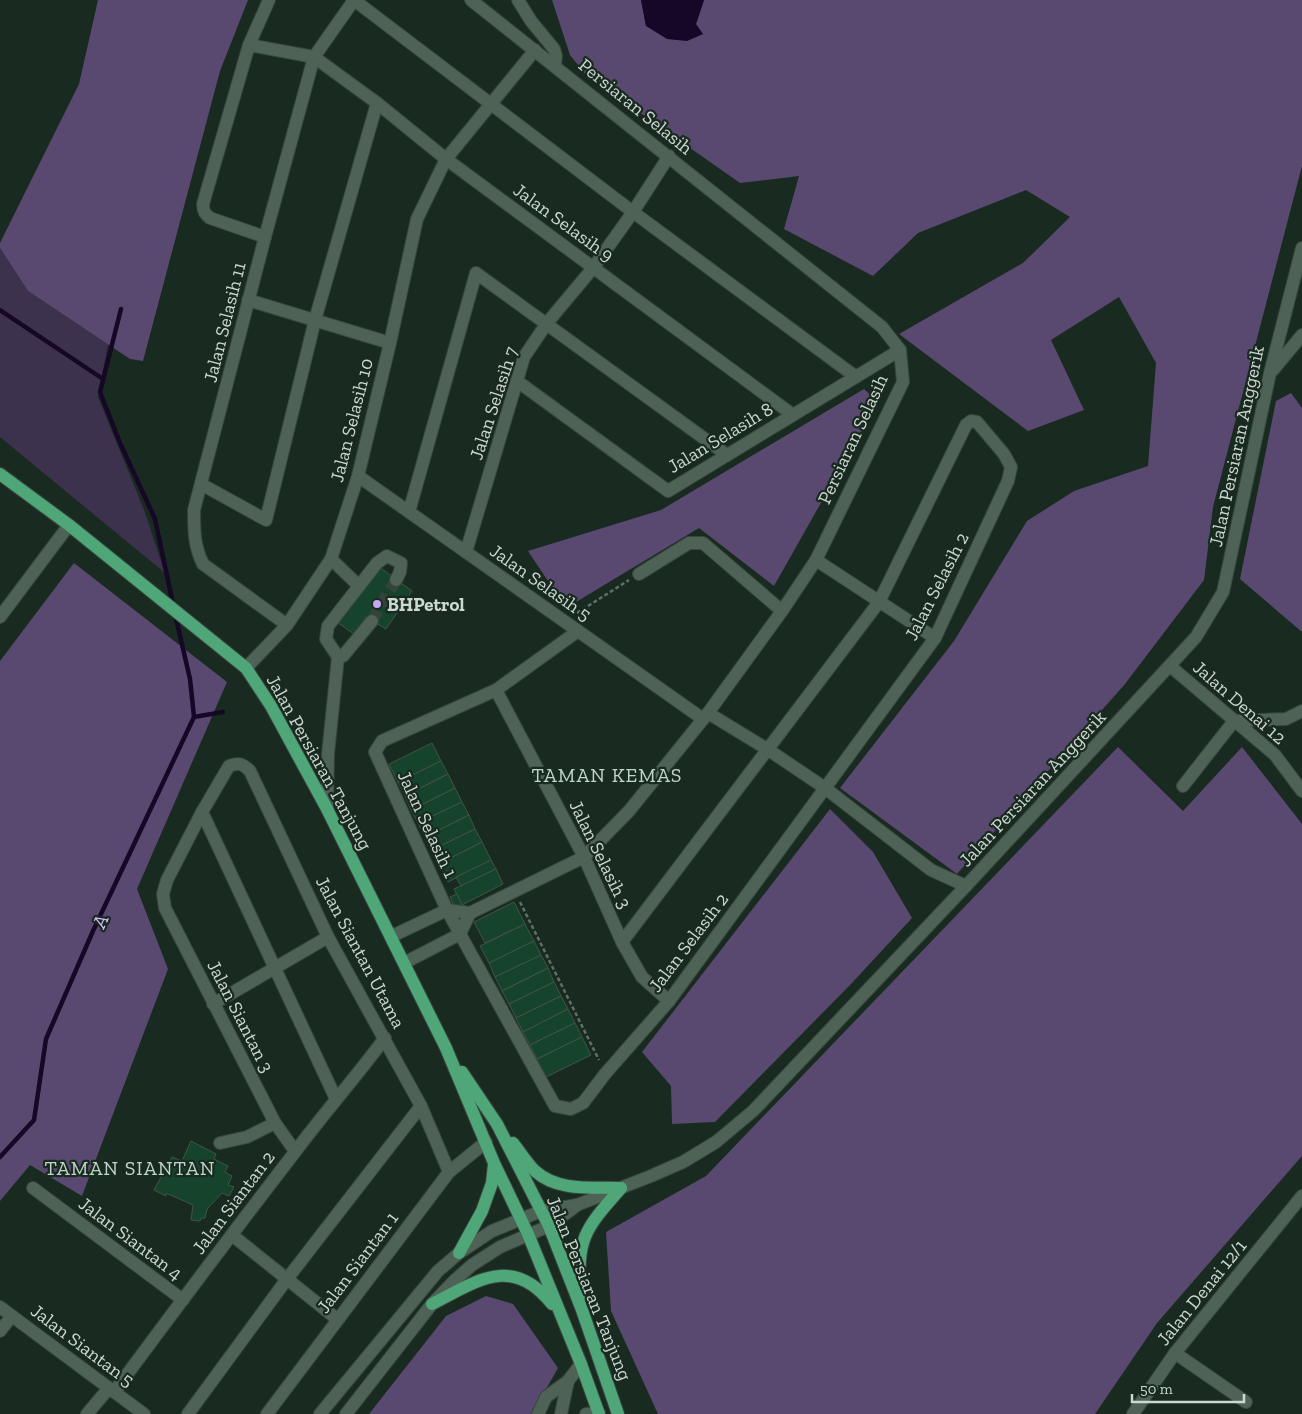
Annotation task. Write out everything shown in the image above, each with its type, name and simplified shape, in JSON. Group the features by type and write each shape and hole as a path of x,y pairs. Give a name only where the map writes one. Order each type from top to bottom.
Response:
{"main road":[{"name":"Jalan Persiaran Tanjung","path":"0,474 69,525 246,668 271,706 327,809 392,936 446,1048 494,1163 528,1234 582,1364 595,1414"},
{"name":"Jalan Persiaran Tanjung","path":"446,1048 497,1124 549,1226 582,1310 618,1414"},
{"path":"497,1124 536,1171 559,1184 573,1187 621,1188"},
{"path":"459,1253 482,1211 492,1183 494,1163"},
{"path":"582,1310 579,1268 582,1243 590,1226 621,1188"},
{"path":"432,1304 480,1280 498,1276 517,1277 529,1281 542,1290 562,1315"}],"street":[{"path":"265,237 210,218 203,210 203,204 249,45 269,0"},
{"path":"354,0 856,377"},
{"name":"Jalan Selasih 11","path":"287,625 203,564 194,538 194,510 248,300 314,57 354,0"},
{"name":"Persiaran Selasih","path":"447,910 470,912 584,857 629,811 706,716 782,611 816,560 903,382 900,350 882,327 471,0"},
{"path":"518,0 531,21 554,49 556,56 554,65"},
{"path":"249,45 314,57"},
{"name":"Jalan Selasih 10","path":"246,668 287,625 331,559 358,476 417,219 446,159 535,50"},
{"name":"Jalan Selasih 9","path":"314,57 376,103 446,159 794,415"},
{"path":"201,484 266,520 315,320 376,103"},
{"name":"Jalan Selasih 7","path":"466,552 524,357 546,323 593,268 634,212 669,156"},
{"name":"Jalan Persiaran Anggerik","path":"320,1414 438,1272 459,1253 492,1232 521,1219 541,1211 578,1205 683,1162 732,1130 753,1111 966,886 1196,637 1223,592 1270,372 1302,248"},
{"path":"409,512 476,273 727,455"},
{"path":"248,300 390,342"},
{"path":"1270,372 1302,335"},
{"name":"Jalan Selasih 8","path":"517,381 668,491 900,350"},
{"name":"Jalan Selasih 2","path":"571,1109 582,1103 669,1001 935,638 1008,480 1011,468 1004,454 977,422 971,421 966,426 879,602"},
{"name":"Jalan Selasih 5","path":"358,476 578,631 706,716 767,749 825,788"},
{"path":"0,616 69,525"},
{"path":"639,574 689,543 703,543 782,611"},
{"path":"327,809 328,754 335,701 338,657 326,640 328,626 377,563 387,556 401,563 400,572 396,580"},
{"path":"331,559 359,586"},
{"path":"816,560 935,638"},
{"path":"622,942 879,602"},
{"path":"338,657 343,656 372,621"},
{"name":"Jalan Selasih 1","path":"571,1109 555,1106 460,934 447,910 375,752 382,741 496,690 578,631"},
{"name":"Jalan Denai 12","path":"1170,666 1275,755 1302,791"},
{"name":"Jalan Selasih 3","path":"496,690 584,857 622,942 642,977 669,1001"},
{"path":"1183,786 1234,721 1286,719 1302,711"},
{"name":"Jalan Siantan Utama","path":"202,812 229,766 241,763 250,771 328,937 421,1106 449,1172"},
{"path":"825,788 931,870 966,886"},
{"path":"202,812 336,1099"},
{"name":"Jalan Siantan 3","path":"202,812 167,880 163,894 164,908 275,1123 295,1151"},
{"path":"392,936 447,910"},
{"path":"404,963 460,934 470,912"},
{"path":"213,1004 328,937"},
{"name":"Jalan Siantan 2","path":"87,1414 112,1390 183,1300 295,1151 336,1099 352,1083 385,1038"},
{"path":"188,1414 287,1279 421,1106"},
{"path":"220,1143 247,1137 275,1123"},
{"name":"Jalan Siantan 1","path":"267,1414 449,1172 486,1142"},
{"name":"Jalan Siantan 4","path":"33,1188 183,1300"},
{"name":"Jalan Denai 12/1","path":"1134,1414 1175,1353 1302,1196"},
{"name":"Jalan Persiaran Anggerik","path":"346,1414 432,1304 455,1280 472,1265 500,1247 549,1226 578,1205"},
{"path":"232,1235 337,1319"},
{"name":"Jalan Siantan 5","path":"0,1306 144,1414"},
{"path":"0,1331 12,1316"},
{"path":"1175,1353 1246,1402"},
{"path":"538,1414 546,1397 568,1382 582,1364"},
{"path":"561,1414 568,1382"}],"path":[{"path":"564,621 639,574"},
{"path":"515,891 605,1074"}],"shaded area":[{"path":"98,0 248,0 220,71 143,361 130,359 28,291 0,248 0,243 79,84"},
{"path":"552,0 641,0 646,26 696,24 704,0 1302,0 1302,166 1213,507 1204,580 1125,684 957,874 840,788 954,641 1027,521 1074,491 1148,466 1156,363 1119,297 1051,340 1084,410 1028,431 899,334 1023,263 1070,217 1026,190 918,233 873,276 784,229 799,176 740,183 586,75 570,55"},
{"path":"641,0 704,0 696,24 703,34 687,41 667,39 646,26"},
{"path":"0,248 28,291 108,344 98,397 144,510 165,573 0,437"},
{"path":"864,389 878,402 774,586 699,528 566,608 528,551 661,510"},
{"path":"1291,393 1302,408 1302,632 1240,579 1276,401"},
{"path":"74,563 227,682 137,889 168,969 82,1196 30,1165 0,1201 0,661"},
{"path":"1118,747 1183,811 1242,747 1302,824 1302,1156 1157,1323 1095,1414 658,1414 611,1311 606,1232 706,1176"},
{"path":"830,809 873,852 912,918 852,983 715,1122 672,1124 671,1086 642,1052"},
{"path":"486,1296 513,1304 558,1368 532,1414 369,1414 446,1316"}],"building":[{"name":"BHPetrol","path":"378,566 412,591 386,629 366,617 354,634 337,622"},
{"path":"432,743 441,761 398,782 389,764"},
{"path":"441,761 448,774 405,796 398,782"},
{"path":"448,774 455,788 411,810 405,796"},
{"path":"455,788 462,802 418,823 411,810"},
{"path":"462,802 469,815 425,837 418,823"},
{"path":"469,815 475,829 432,850 425,837"},
{"path":"475,829 482,842 439,864 432,850"},
{"path":"482,842 491,860 448,882 439,864"},
{"path":"491,860 496,869 461,886 456,877"},
{"path":"496,869 503,884 462,905 454,889"},
{"path":"457,894 462,905 455,908 450,897"},
{"path":"514,902 525,924 485,943 474,922"},
{"path":"525,924 534,941 489,963 480,946"},
{"path":"534,941 541,955 495,977 489,963"},
{"path":"541,955 548,968 502,991 495,977"},
{"path":"548,968 554,982 509,1004 502,991"},
{"path":"554,982 561,996 516,1018 509,1004"},
{"path":"561,996 568,1009 523,1032 516,1018"},
{"path":"568,1009 575,1023 530,1045 523,1032"},
{"path":"575,1023 582,1037 537,1059 530,1045"},
{"path":"582,1037 591,1055 546,1077 537,1059"},
{"path":"191,1141 216,1154 214,1159 228,1166 225,1172 232,1176 228,1185 234,1187 229,1196 222,1193 207,1209 205,1218 201,1218 200,1221 191,1220 193,1205 166,1193 166,1196 154,1190 172,1157 182,1161"}],"waterway":[{"path":"121,309 100,392 120,443 155,519 173,604"},
{"path":"0,310 103,379"},
{"name":"A","path":"0,1157 34,1120 46,1039 93,931 194,717 190,679 175,614"},
{"path":"194,717 223,712"}],"tunnel":[{"path":"372,621 396,580"}],"place":[{"name":"BHPetrol","path":"377,604"}],"district":[{"name":"TAMAN KEMAS","path":"607,775"},
{"name":"TAMAN SIANTAN","path":"130,1168"}]}
